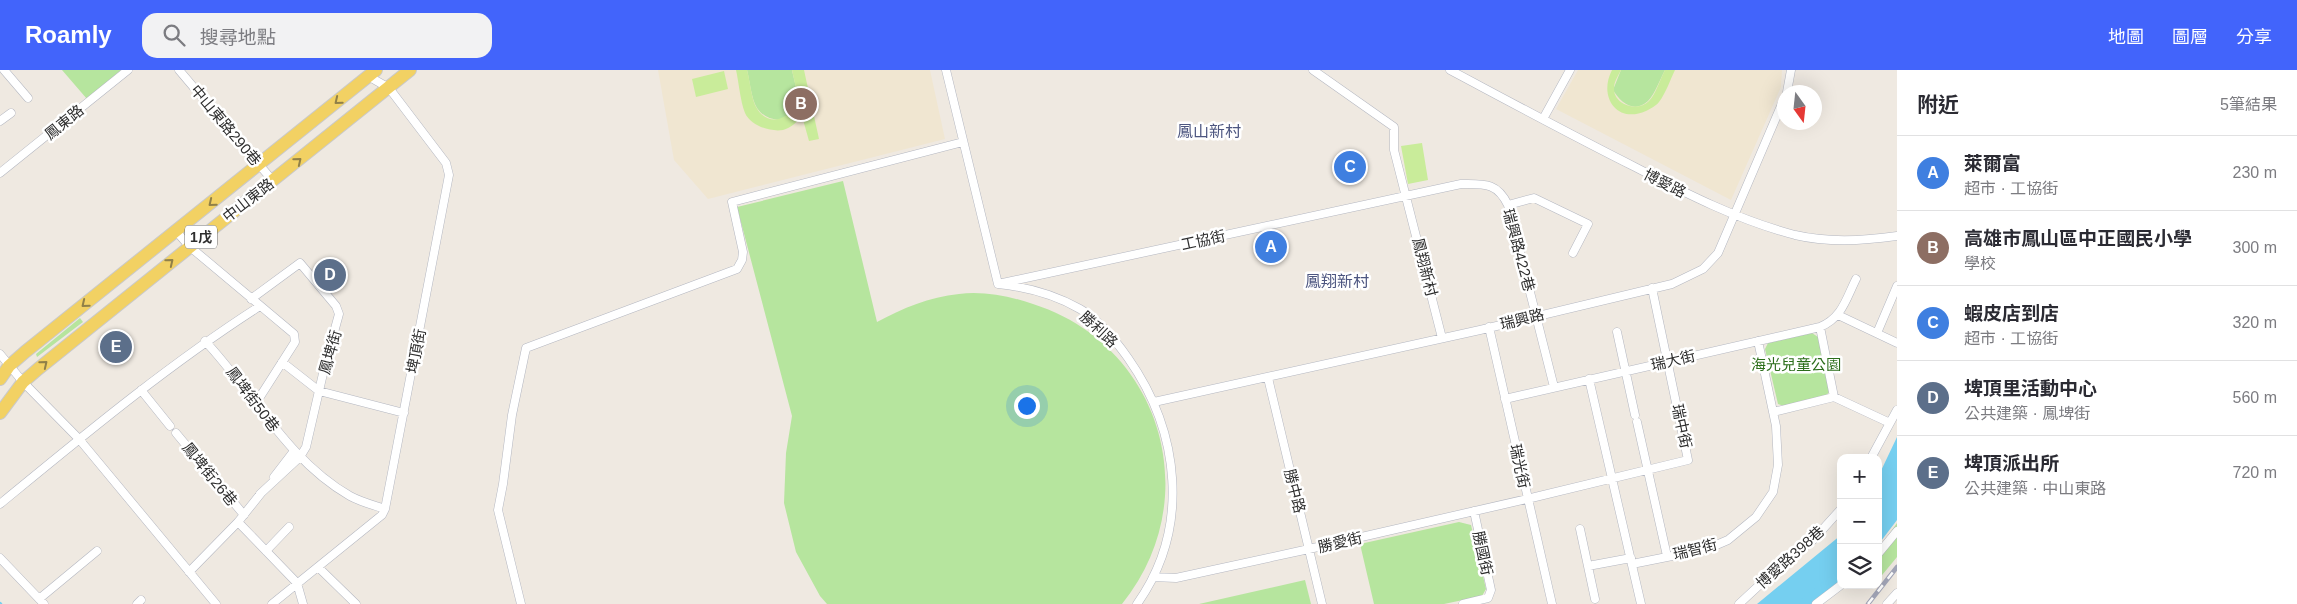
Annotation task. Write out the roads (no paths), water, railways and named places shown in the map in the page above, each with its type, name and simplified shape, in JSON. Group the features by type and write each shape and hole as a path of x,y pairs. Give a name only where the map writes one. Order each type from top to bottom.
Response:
{"main road":[{"name":"中山東路","path":"0,413 23,382 189,246 410,70"},
{"name":"中山東路","path":"0,379 3,367 259,165 372,73"}],"street":[{"path":"4,70 28,98"},
{"name":"鳳東路","path":"0,173 128,70"},
{"name":"中山東路290巷","path":"180,70 273,181"},
{"path":"946,70 998,284"},
{"name":"鳳翔新村","path":"1313,70 1394,127 1394,150 1408,196 1442,338"},
{"name":"博愛路","path":"1450,70 1704,202 1733,215 1796,235 1828,240 1863,241 1897,236"},
{"path":"1543,119 1570,70"},
{"path":"1789,85 1791,70"},
{"name":"埤頂街","path":"372,73 389,88 446,163 449,175 385,509"},
{"path":"0,122 10,113"},
{"name":"瑞興路","path":"1154,402 1268,378 1672,284 1703,270 1718,253 1777,116"},
{"path":"521,604 498,510 504,484 512,415 526,348 737,269 742,260 743,252 732,202 963,142"},
{"name":"瑞興路422巷","path":"1408,196 1460,184 1486,184 1502,192 1508,205 1554,387"},
{"name":"工協街","path":"998,284 1408,196"},
{"path":"1508,205 1534,198 1588,224 1573,253"},
{"path":"176,231 189,246 294,334 295,342 256,403"},
{"name":"鳳埤街","path":"251,299 300,263 336,306 339,314 309,436 300,457 260,494"},
{"path":"1856,279 1838,315 1897,343"},
{"name":"勝利路","path":"998,284 1030,288 1082,310 1121,348 1140,376 1154,402 1168,445 1172,464 1173,487 1166,538 1153,578 1137,604"},
{"path":"1877,333 1897,286"},
{"name":"瑞中街","path":"1527,500 1688,460 1652,288"},
{"path":"0,504 79,439 205,341 260,306"},
{"name":"瑞大街","path":"1506,399 1820,327 1832,322 1838,315"},
{"name":"瑞光街","path":"1489,327 1552,604"},
{"path":"1820,327 1834,397"},
{"path":"1617,332 1667,556"},
{"name":"鳳埤街50巷","path":"205,341 222,359 300,457 351,497 385,509"},
{"name":"瑞智街","path":"1588,566 1707,549 1728,540 1756,517 1773,492 1778,465 1773,412 1758,341"},
{"path":"0,354 3,367 23,382 79,439 216,604"},
{"path":"282,362 319,391 404,413"},
{"name":"勝中路","path":"1268,378 1322,604"},
{"path":"1589,379 1641,604"},
{"path":"141,390 170,426"},
{"path":"1773,412 1834,397 1890,423"},
{"path":"1873,454 1897,410"},
{"name":"鳳埤街26巷","path":"176,433 244,515"},
{"name":"鳳埤街","path":"189,572 238,522 294,451"},
{"name":"勝愛街","path":"1153,578 1176,578 1527,500"},
{"path":"272,604 382,515 385,509"},
{"name":"勝國街","path":"1463,604 1488,598 1491,590 1474,511"},
{"name":"博愛路398巷","path":"1739,604 1813,540 1837,513"},
{"path":"238,522 297,583 303,604"},
{"path":"266,551 289,527"},
{"path":"1580,528 1596,599"},
{"path":"1882,549 1897,531"},
{"path":"0,558 41,602 97,551"},
{"path":"318,567 356,604"},
{"path":"1816,604 1837,588"},
{"path":"1887,604 1897,593"}],"water":[{"path":"1897,437 1897,520 1882,540 1882,499 1882,469"},
{"path":"1837,538 1837,582 1801,604 1757,604"}],"waterway":[{"path":"1807,604 1837,580"}],"railway":[{"path":"1868,604 1897,567"}],"place":[{"name":"高雄市鳳山區中正國民小學","path":"801,104"},
{"name":"蝦皮店到店","path":"1350,167"},
{"name":"萊爾富","path":"1271,247"},
{"name":"埤頂里活動中心","path":"330,275"},
{"name":"埤頂派出所","path":"116,347"}],"district":[{"name":"鳳山新村","path":"1209,131"},
{"name":"鳳翔新村","path":"1337,281"}],"park label":[{"name":"海光兒童公園","path":"1796,364"}]}
